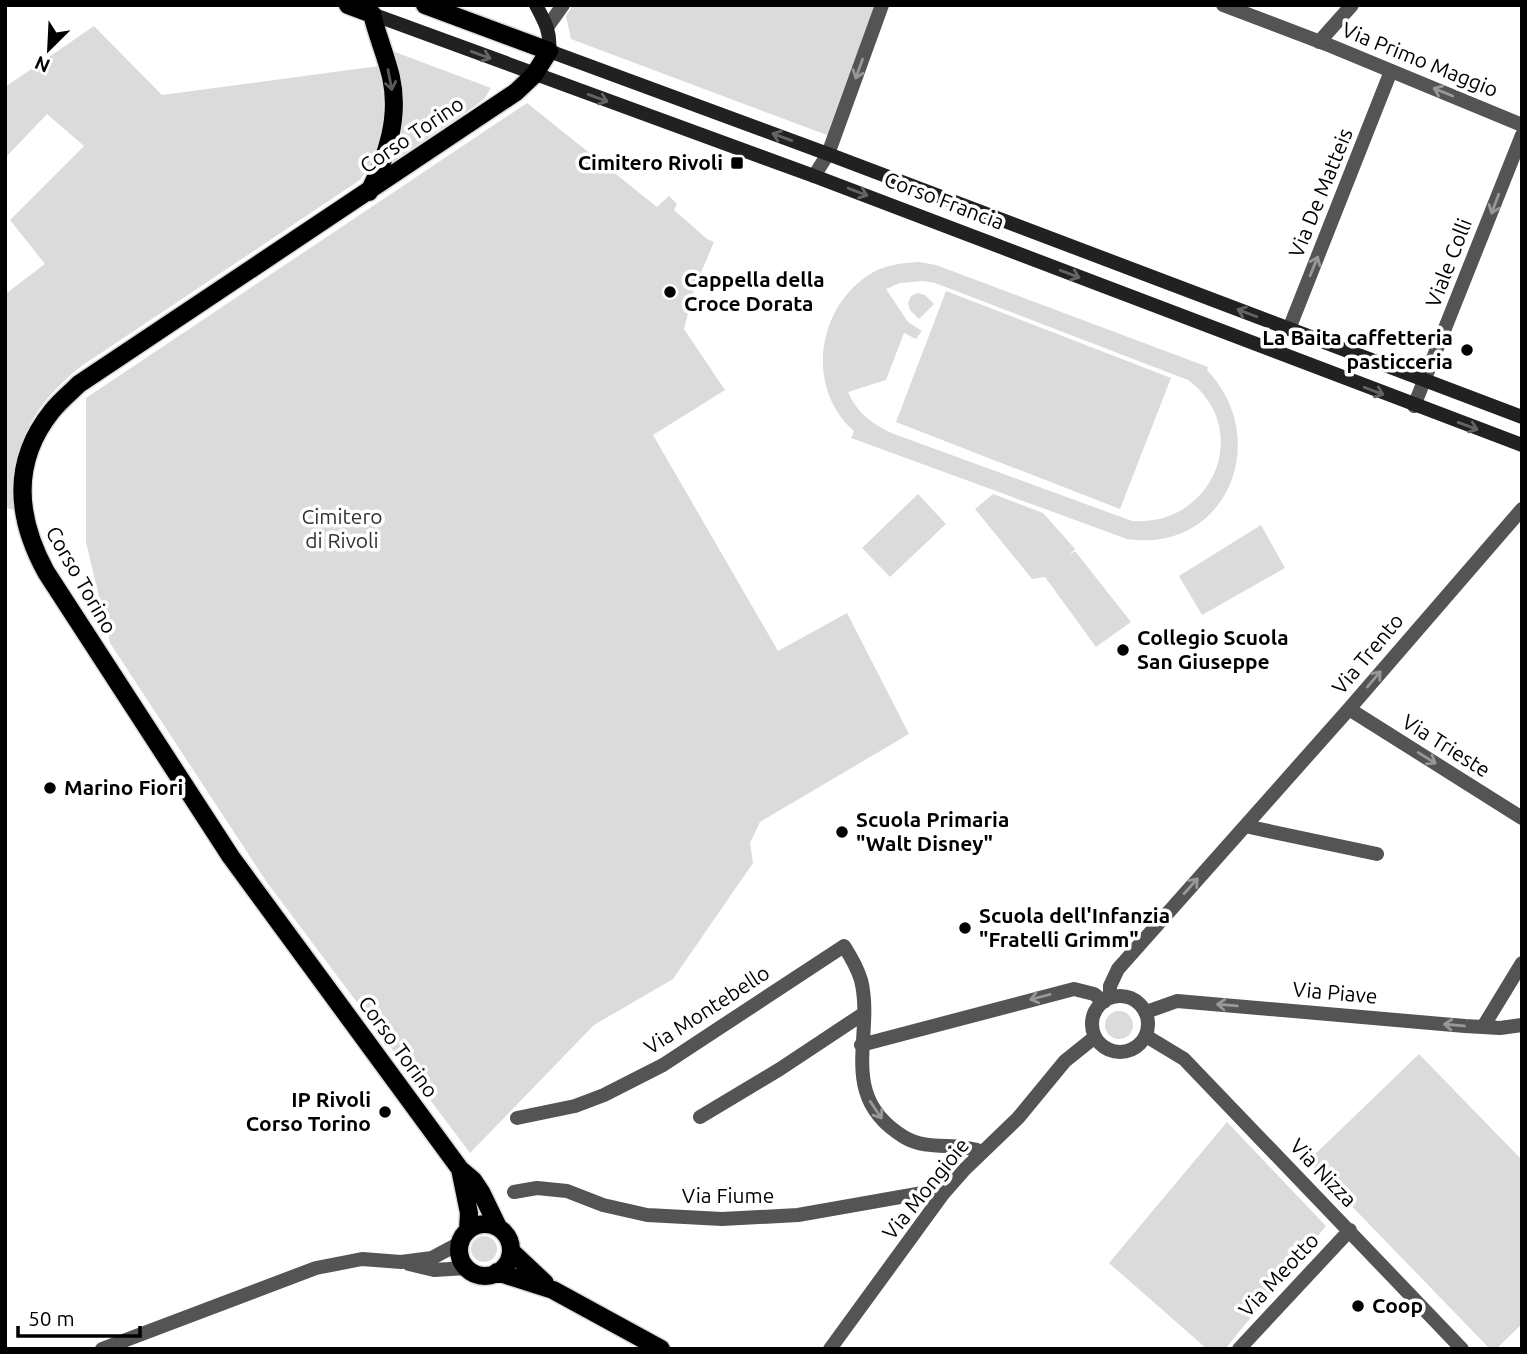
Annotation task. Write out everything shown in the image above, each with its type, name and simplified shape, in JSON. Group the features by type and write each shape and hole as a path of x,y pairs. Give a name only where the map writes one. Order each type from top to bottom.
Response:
{"main road":[{"name":"Corso Francia","path":"348,5 814,176 1522,446"},
{"name":"Corso Francia","path":"425,5 828,154 1522,417"},
{"path":"536,5 548,26 551,37 549,51"},
{"path":"369,192 389,143 393,100 391,77 372,14"},
{"name":"Corso Torino","path":"498,1227 481,1192 460,1169 224,846 46,572 27,531 22,508 22,478 40,429 53,410 79,384 516,92 534,75 549,51"},
{"name":"Corso Torino","path":"460,1169 469,1213 464,1237"},
{"path":"497,1272 507,1263 511,1251 508,1237 498,1227 482,1224 464,1237 461,1259 467,1268 481,1275 497,1272 553,1290 661,1349"},
{"path":"511,1251 553,1290"}],"street":[{"path":"548,26 563,5"},
{"path":"814,176 828,154 882,5"},
{"name":"Via Primo Maggio","path":"1223,5 1522,125"},
{"path":"1320,42 1352,5"},
{"name":"Via De Matteis","path":"1289,329 1391,71"},
{"name":"Viale Colli","path":"1414,406 1522,135"},
{"name":"Via Trento","path":"1107,1000 1118,969 1522,509"},
{"name":"Via Trieste","path":"1349,709 1522,818"},
{"path":"1245,826 1377,854"},
{"name":"Via Montebello","path":"517,1118 575,1106 604,1095 663,1065 844,946 861,980 862,1066 870,1101 877,1114 890,1128 906,1139 941,1148 971,1147 982,1152"},
{"path":"1483,1027 1522,963"},
{"path":"861,1045 1074,989 1107,1000 1128,997 1141,1006 1148,1021 1146,1036 1134,1049 1116,1052 1100,1044 1095,1037 1095,1013 1107,1000"},
{"name":"Via Piave","path":"1146,1012 1177,1001 1483,1027 1522,1025"},
{"path":"700,1117 780,1069 863,1014"},
{"name":"Via Nizza","path":"1146,1036 1184,1059 1462,1349"},
{"name":"Via Mongioie","path":"830,1349 943,1194 1018,1118 1065,1061 1095,1037"},
{"name":"Via Fiume","path":"514,1192 537,1188 567,1191 603,1205 648,1215 722,1219 798,1215 934,1191 943,1194"},
{"name":"Via Meotto","path":"1240,1349 1350,1230"},
{"path":"401,1262 432,1258 464,1237"},
{"path":"102,1349 316,1268 362,1259 401,1262 434,1270 467,1268"}],"green space":[{"path":"573,5 875,5 827,135 571,39 566,16"},
{"path":"94,26 162,95 379,66 383,96 380,140 369,167 360,180 80,367 62,382 36,413 27,430 16,466 13,510 5,507 5,288 8,292 45,264 10,220 84,146 47,114 5,158 5,87"},
{"path":"387,49 491,88 485,98 475,106 385,167"},
{"name":"Cimitero di Rivoli","path":"527,103 657,207 669,196 677,204 674,210 714,242 694,289 684,329 725,390 653,435 778,651 847,613 909,734 760,822 750,843 753,863 673,979 594,1025 470,1153 266,881 110,643 86,542 86,398"},
{"path":"919,262 936,265 1208,367 1207,370 1227,398 1237,428 1237,459 1229,487 1213,511 1190,529 1161,539 1127,539 851,438 854,431 839,414 829,394 824,373 823,351 828,329 837,309 850,291 867,276 885,267","holes":["900,283 935,283 1188,380 1208,400 1218,424 1221,448 1215,471 1203,492 1184,508 1160,519 1132,521 879,427 861,412 848,392 886,380 904,333 916,339 922,331 908,322 886,289"]},
{"path":"946,291 1171,378 1120,509 896,422"},
{"path":"918,293 925,295 934,304 919,319 910,310 908,303 911,296"},
{"path":"918,494 946,524 890,577 862,548"},
{"path":"993,494 1043,513 1075,549 1068,556 1075,551 1131,622 1096,647 1045,577 1032,579 975,509"},
{"path":"1261,525 1285,568 1202,615 1179,576"},
{"path":"1119,1011 1129,1015 1133,1025 1129,1035 1119,1039 1109,1035 1105,1025 1109,1015"},
{"path":"1419,1054 1522,1160 1522,1324 1496,1349 1490,1349 1308,1161"},
{"path":"1227,1122 1326,1226 1225,1349 1207,1349 1109,1263"},
{"path":"484,1236 493,1240 497,1249 493,1258 484,1262 475,1258 471,1249 475,1240"}],"place":[{"name":"Cimitero Rivoli","path":"737,163"},
{"name":"Cappella della Croce Dorata","path":"670,292"},
{"name":"La Baita caffetteria pasticceria","path":"1467,350"},
{"name":"Collegio Scuola San Giuseppe","path":"1123,650"},
{"name":"Marino Fiori","path":"50,788"},
{"name":"Scuola Primaria \"Walt Disney\"","path":"842,832"},
{"name":"Scuola dell'Infanzia \"Fratelli Grimm\"","path":"965,928"},
{"name":"IP Rivoli Corso Torino","path":"385,1112"},
{"name":"Coop","path":"1358,1306"}]}
